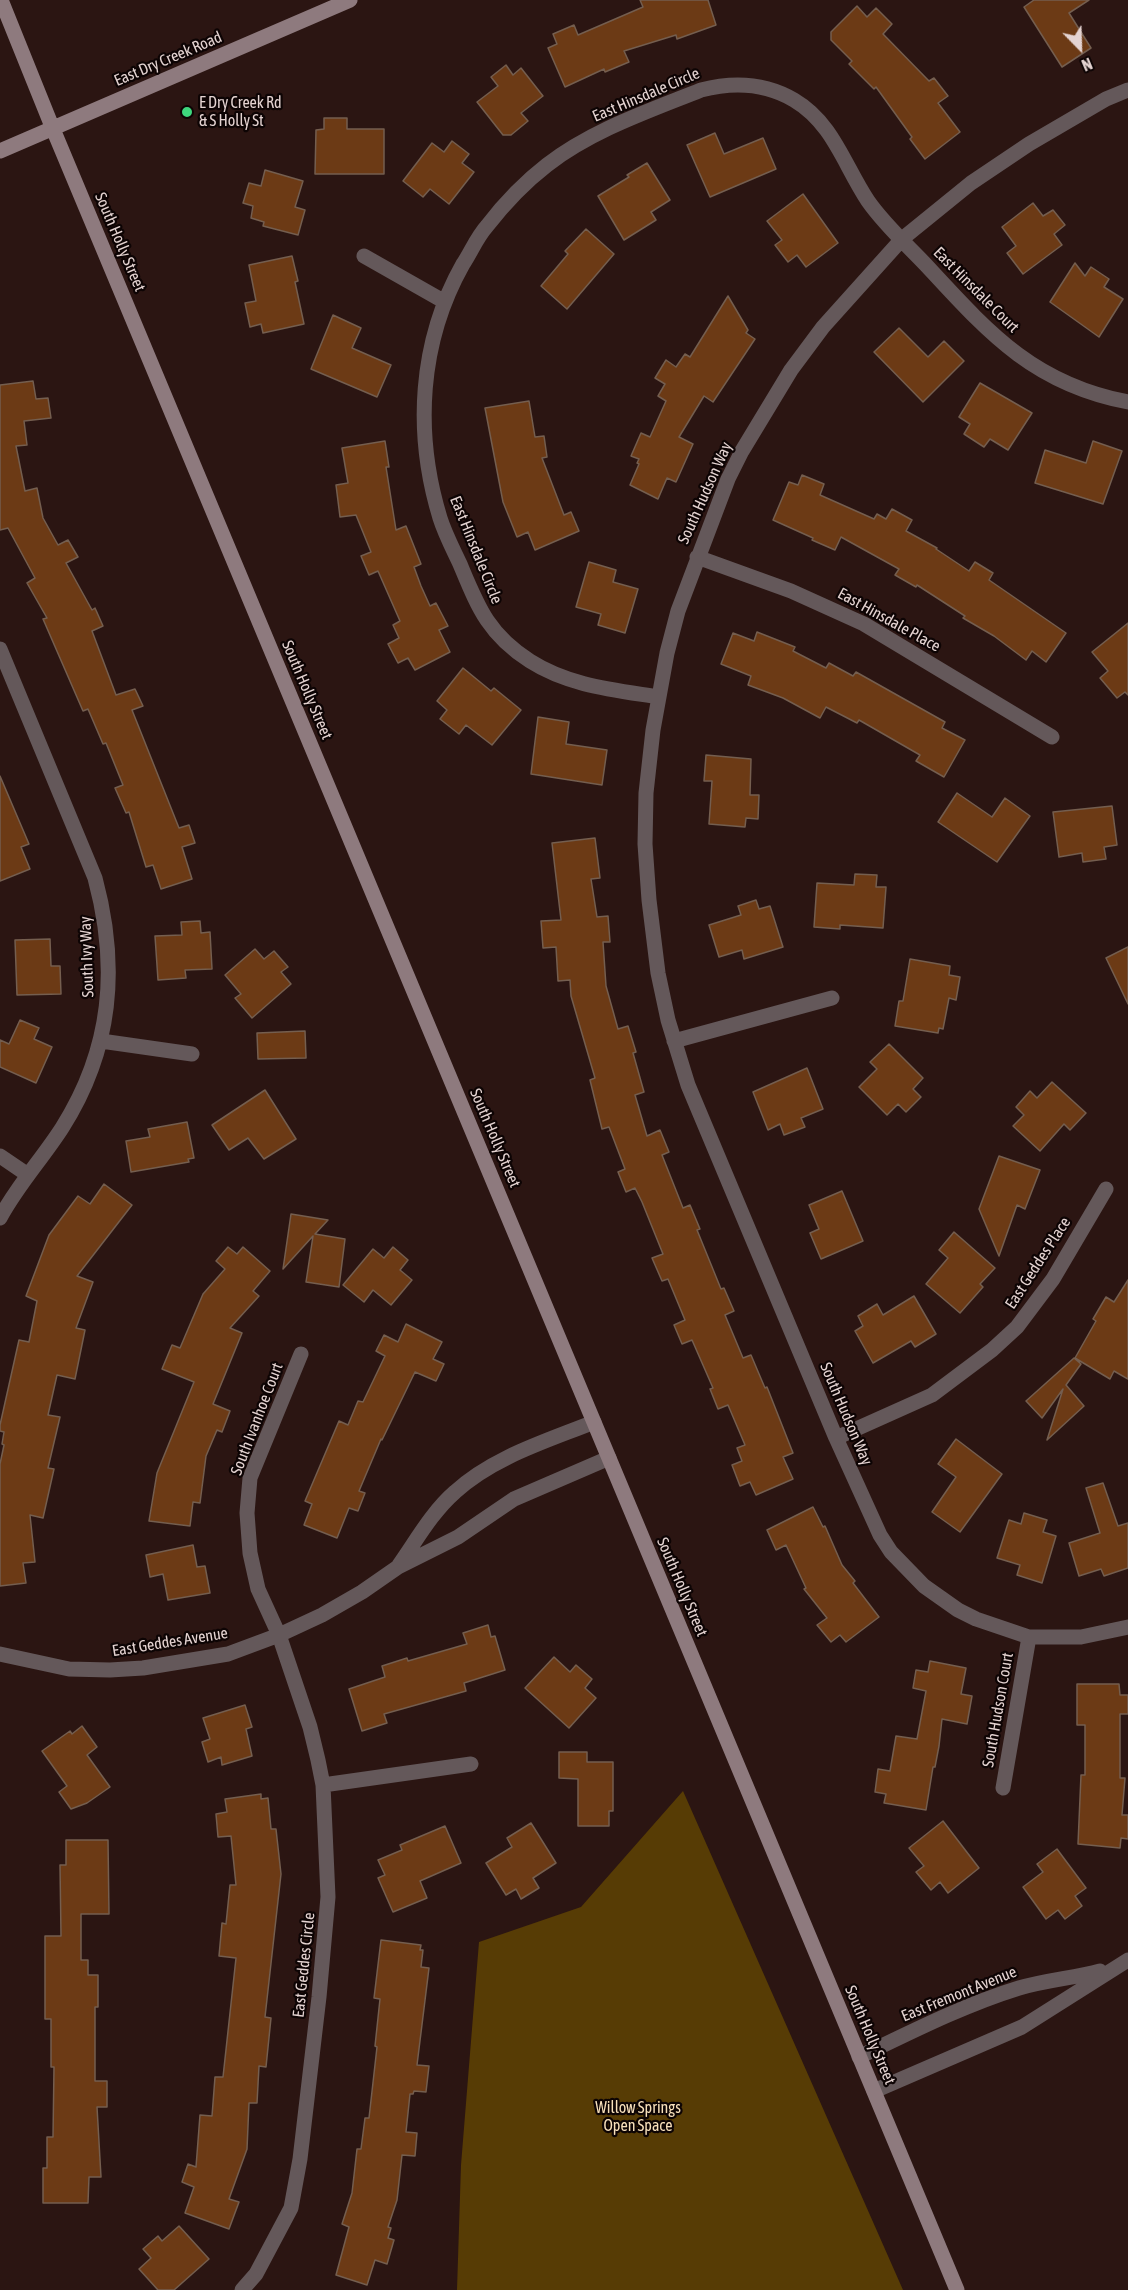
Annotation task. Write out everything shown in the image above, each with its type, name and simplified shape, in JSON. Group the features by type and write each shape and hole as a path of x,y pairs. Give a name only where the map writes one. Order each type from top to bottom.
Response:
{"main road":[{"name":"South Holly Street","path":"1,0 957,2290"},
{"name":"East Dry Creek Road","path":"0,151 350,0"}],"street":[{"name":"East Hinsdale Circle","path":"659,697 587,685 564,678 529,660 491,628 481,613 441,521 426,455 424,407 427,370 432,343 451,287 485,228 516,192 548,164 608,129 701,90 717,86 744,84 770,89 794,100 816,118 831,135 856,183 876,212 902,239"},
{"name":"South Hudson Way","path":"1128,90 1106,99 1029,144 971,183 902,239 823,327 791,370 742,451 728,479 678,611 667,652 653,730 646,793 645,844 658,973 674,1041 699,1114 836,1438 880,1535 891,1552 924,1586 958,1610 976,1619 1029,1637 1081,1637 1128,1627"},
{"name":"East Hinsdale Court","path":"902,239 986,329 1007,347 1049,375 1109,398 1128,402"},
{"path":"364,256 445,302"},
{"name":"East Hinsdale Place","path":"697,557 791,591 864,624 1052,736"},
{"name":"South Ivy Way","path":"0,649 97,886 104,914 108,953 106,1009 101,1041 88,1080 62,1127 9,1201 0,1218"},
{"path":"674,1041 832,998"},
{"path":"101,1041 192,1054"},
{"path":"0,1156 28,1175"},
{"name":"East Geddes Place","path":"836,1438 932,1395 992,1350 1017,1327 1053,1279 1106,1189"},
{"name":"South Ivanhoe Court","path":"279,1635 258,1589 250,1554 247,1513 250,1478 301,1354"},
{"name":"East Geddes Avenue","path":"398,1567 454,1492 473,1478 519,1452 594,1422"},
{"name":"East Geddes Avenue","path":"0,1654 69,1669 110,1670 143,1668 228,1654 279,1635 322,1615 362,1592 398,1567 458,1537 514,1499 609,1458"},
{"name":"East Geddes Circle","path":"242,2290 256,2274 291,2208 300,2159 321,1986 328,1897 323,1785 310,1727 279,1635"},
{"name":"South Hudson Court","path":"1003,1788 1029,1637"},
{"path":"323,1785 471,1764"},
{"name":"East Fremont Avenue","path":"874,2091 1022,2026 1128,1960"},
{"name":"East Fremont Avenue","path":"859,2057 998,1995 1048,1981 1112,1969"}],"green space":[{"name":"Willow Springs Open Space","path":"683,1791 903,2290 457,2290 461,2165 479,1942 581,1907"}],"building":[{"path":"640,0 708,0 716,25 677,39 676,35 624,51 629,62 605,72 604,69 565,87 548,48 557,44 553,34 574,25 578,35 643,7"},
{"path":"1034,0 1089,0 1069,13 1091,48 1062,67 1024,7"},
{"path":"857,6 867,17 876,8 892,24 883,34 929,81 934,78 948,96 938,103 960,132 925,159 876,87 874,89 849,64 852,61 831,40 831,32"},
{"path":"506,65 513,75 521,68 543,96 521,113 528,121 511,135 503,135 477,102 498,86 491,77"},
{"path":"324,118 347,118 347,129 384,129 384,174 315,174 316,130 324,129"},
{"path":"715,133 724,154 763,138 776,169 710,197 687,145"},
{"path":"452,141 469,154 462,163 474,172 449,204 430,189 423,197 403,181 432,143 444,152"},
{"path":"647,163 670,200 651,212 656,220 624,240 598,196"},
{"path":"265,170 303,181 295,207 305,210 298,235 263,226 264,222 251,218 253,206 243,203 249,183 261,186"},
{"path":"803,194 838,243 806,267 797,255 788,262 775,245 782,240 767,221"},
{"path":"1033,203 1043,216 1053,210 1065,225 1054,234 1062,245 1023,274 1007,253 1016,246 1002,227"},
{"path":"586,229 614,254 567,309 541,286 568,254 565,251"},
{"path":"292,256 304,324 263,333 261,324 250,327 245,303 256,301 249,265"},
{"path":"1075,263 1085,276 1091,267 1109,279 1104,287 1123,299 1099,337 1050,302"},
{"path":"728,296 748,330 746,333 755,339 713,402 704,396 679,437 693,444 676,482 667,478 658,499 630,485 639,464 637,463 639,459 631,456 641,433 650,437 666,401 658,396 665,384 655,378 666,360 676,367 685,354 690,357"},
{"path":"333,315 361,328 352,348 391,365 377,397 311,369"},
{"path":"899,328 928,357 944,341 964,361 923,402 874,352"},
{"path":"33,381 36,399 48,398 51,418 24,421 27,445 16,446 25,491 37,488 43,518 58,545 68,540 78,557 66,563 92,610 95,608 103,626 92,631 116,695 135,689 143,706 132,710 179,828 189,825 195,843 182,847 192,879 161,889 153,865 146,867 129,812 126,813 115,788 123,785 106,743 103,744 88,709 83,711 43,619 47,618 27,583 35,578 8,528 0,530 0,385"},
{"path":"980,383 1032,413 1008,450 990,439 984,447 964,434 970,424 959,417"},
{"path":"529,401 535,437 544,436 547,457 542,458 564,515 571,512 579,531 535,550 528,532 517,537 503,502 485,408"},
{"path":"385,441 389,467 386,467 396,530 406,526 421,564 414,567 421,586 430,606 436,603 448,626 439,630 450,652 415,670 408,658 398,663 388,644 399,638 393,625 400,621 378,571 369,575 361,556 371,552 356,515 340,517 336,485 348,483 342,448"},
{"path":"1093,441 1122,451 1103,504 1035,483 1045,450 1086,463"},
{"path":"802,475 824,484 820,495 874,519 877,514 886,519 892,509 912,520 906,531 937,548 969,571 975,562 993,573 989,580 1066,633 1046,662 1032,651 1026,660 994,636 963,618 965,616 917,585 916,587 895,575 899,569 841,537 835,550 773,520 789,482 798,485"},
{"path":"589,562 616,570 613,582 638,589 625,633 598,625 601,614 576,607"},
{"path":"1128,623 1128,695 1125,692 1117,698 1100,678 1108,671 1092,652"},
{"path":"757,632 795,647 793,651 826,668 829,663 853,676 856,672 945,722 942,728 965,740 944,777 916,761 920,755 859,720 857,723 826,707 820,718 783,698 748,685 751,676 721,664 733,633 754,641"},
{"path":"463,668 491,691 494,688 521,710 492,745 466,725 459,734 440,719 447,710 437,701"},
{"path":"538,717 569,722 566,744 607,750 602,785 531,774"},
{"path":"706,755 751,759 750,795 759,795 758,819 746,818 745,827 709,824 712,781 704,781"},
{"path":"0,776 29,844 21,847 30,869 0,881"},
{"path":"957,793 992,817 1005,798 1030,816 997,862 938,822"},
{"path":"1112,806 1117,845 1104,847 1106,859 1083,862 1082,853 1059,857 1053,812"},
{"path":"595,838 600,878 591,879 597,917 608,916 610,942 603,942 606,986 618,1029 628,1026 636,1052 633,1053 644,1092 635,1095 647,1136 660,1130 669,1152 662,1155 683,1208 690,1205 700,1229 697,1230 721,1289 724,1288 734,1311 725,1315 743,1358 751,1355 765,1388 767,1387 793,1453 783,1457 793,1479 756,1495 750,1482 740,1486 732,1465 742,1461 737,1448 745,1445 728,1405 718,1409 710,1389 713,1388 692,1340 682,1344 674,1325 685,1320 668,1279 662,1281 652,1258 663,1254 635,1188 626,1192 618,1172 625,1169 609,1127 602,1129 590,1080 595,1078 571,996 570,980 558,981 556,947 543,948 541,921 561,920 552,843"},
{"path":"855,874 877,875 876,887 886,887 883,928 840,925 840,929 814,927 817,883 854,885"},
{"path":"756,900 759,909 770,906 783,947 744,959 742,950 719,957 709,925 741,915 738,906"},
{"path":"200,921 201,933 210,932 212,969 185,970 186,978 158,980 155,936 182,935 181,922"},
{"path":"50,939 51,966 60,966 61,994 17,995 15,940"},
{"path":"1128,947 1128,1004 1106,958"},
{"path":"255,949 264,959 274,951 288,967 281,972 291,984 252,1018 235,998 241,994 225,975"},
{"path":"910,959 950,966 949,975 960,977 956,1000 949,998 943,1029 939,1028 938,1033 895,1026 899,1001 903,1001"},
{"path":"20,1020 39,1028 34,1039 52,1047 36,1083 0,1067 0,1040 9,1044"},
{"path":"305,1031 306,1058 258,1059 257,1033"},
{"path":"889,1044 923,1078 913,1089 921,1097 906,1112 898,1104 887,1115 859,1087 877,1069 870,1062"},
{"path":"807,1068 823,1109 801,1118 805,1127 784,1135 780,1124 768,1130 753,1092"},
{"path":"1052,1082 1086,1113 1070,1130 1064,1124 1040,1151 1013,1126 1024,1115 1016,1107 1030,1091 1037,1098"},
{"path":"265,1090 296,1139 264,1159 248,1138 229,1150 212,1125"},
{"path":"187,1122 194,1158 188,1159 189,1162 131,1172 126,1141 150,1137 148,1129"},
{"path":"999,1156 1040,1170 1025,1209 1017,1205 999,1256 979,1209"},
{"path":"104,1184 132,1205 77,1276 93,1282 76,1328 85,1330 75,1379 57,1375 48,1415 60,1417 48,1468 54,1469 43,1518 30,1515 35,1562 23,1563 26,1583 0,1586 0,1464 4,1432 0,1431 0,1425 19,1340 29,1342 37,1301 26,1296 49,1235 78,1196 90,1204"},
{"path":"842,1191 863,1241 821,1259 810,1233 819,1229 809,1205"},
{"path":"291,1214 328,1220 315,1234 345,1239 339,1287 306,1282 313,1236 283,1269"},
{"path":"954,1232 995,1268 980,1284 983,1287 960,1313 926,1284 948,1258 939,1250"},
{"path":"228,1247 237,1254 243,1247 270,1271 253,1291 259,1296 230,1328 242,1333 213,1404 230,1411 222,1432 217,1430 206,1456 200,1503 193,1502 190,1526 149,1521 157,1473 194,1382 162,1369 172,1345 180,1348 203,1294 225,1269 216,1261"},
{"path":"393,1247 408,1260 400,1270 412,1280 391,1305 373,1290 364,1302 343,1285 373,1249 384,1258"},
{"path":"1128,1280 1128,1379 1114,1371 1110,1379 1075,1358 1096,1321 1093,1319 1106,1297 1114,1302"},
{"path":"914,1296 936,1334 915,1347 911,1341 873,1363 855,1331 863,1326 858,1316 877,1304 883,1315"},
{"path":"406,1324 442,1342 433,1359 444,1364 436,1381 415,1372 381,1439 359,1491 365,1493 358,1511 349,1508 337,1538 304,1525 312,1504 305,1501 339,1421 348,1425 358,1401 363,1402 385,1356 376,1351 384,1335 398,1342"},
{"path":"1074,1358 1081,1364 1066,1385 1084,1406 1047,1440 1063,1389 1042,1418 1026,1401"},
{"path":"956,1439 1002,1474 960,1532 932,1512 956,1477 938,1464"},
{"path":"1103,1483 1118,1526 1128,1523 1128,1568 1104,1576 1101,1569 1079,1576 1069,1543 1100,1533 1086,1488"},
{"path":"813,1507 823,1527 825,1526 842,1565 879,1617 846,1642 840,1635 831,1642 817,1625 827,1618 804,1589 806,1588 786,1545 776,1550 767,1530"},
{"path":"1024,1513 1047,1520 1043,1532 1056,1536 1042,1583 1017,1575 1020,1565 997,1558 1009,1520 1021,1524"},
{"path":"193,1545 197,1567 205,1566 210,1593 168,1600 163,1574 150,1577 146,1555"},
{"path":"488,1625 491,1637 495,1636 505,1670 464,1683 466,1691 384,1714 387,1723 362,1731 349,1689 385,1677 382,1666 467,1644 463,1633"},
{"path":"554,1657 570,1672 576,1665 592,1679 585,1688 596,1698 569,1728 525,1688"},
{"path":"930,1661 966,1668 961,1694 972,1696 967,1724 942,1719 926,1810 884,1803 886,1794 875,1792 878,1769 890,1771 896,1736 917,1739 926,1691 913,1688 916,1670 928,1672"},
{"path":"1077,1684 1119,1684 1120,1695 1128,1695 1128,1714 1120,1714 1120,1778 1125,1778 1122,1815 1128,1815 1128,1839 1121,1838 1120,1848 1078,1844 1081,1775 1085,1775 1085,1725 1077,1725"},
{"path":"245,1705 252,1727 246,1729 252,1756 222,1765 221,1757 208,1762 202,1742 210,1739 203,1718"},
{"path":"82,1726 97,1747 87,1755 110,1787 87,1803 71,1809 59,1792 67,1786 42,1751 70,1731 72,1734"},
{"path":"559,1752 587,1752 587,1762 613,1762 613,1811 609,1811 609,1826 578,1826 578,1779 559,1778"},
{"path":"261,1794 261,1799 268,1798 271,1829 276,1829 281,1874 265,2017 271,2018 266,2067 259,2066 257,2103 249,2103 247,2149 229,2199 239,2202 229,2229 185,2213 194,2187 182,2182 188,2164 196,2167 200,2115 212,2116 215,2077 223,2077 236,1958 219,1956 222,1923 226,1924 230,1885 236,1885 231,1836 218,1837 216,1814 227,1812 225,1799"},
{"path":"943,1821 979,1868 948,1893 940,1882 931,1890 916,1872 924,1866 909,1848"},
{"path":"531,1823 556,1863 533,1878 539,1888 521,1899 516,1889 506,1895 486,1863 512,1847 507,1838"},
{"path":"445,1826 461,1863 420,1881 427,1898 393,1912 378,1878 385,1875 378,1860 402,1850 400,1845"},
{"path":"66,1840 108,1840 109,1914 81,1914 81,1960 88,1960 88,1975 98,1975 98,2007 95,2007 95,2081 107,2081 107,2107 97,2107 101,2177 89,2177 88,2203 43,2203 43,2168 47,2168 47,2137 53,2137 54,2067 51,2067 51,2019 45,2019 45,1936 61,1936 60,1865 66,1865"},
{"path":"1057,1849 1086,1888 1075,1896 1082,1906 1065,1919 1058,1910 1046,1919 1023,1887 1043,1872 1037,1864"},
{"path":"381,1940 421,1945 420,1950 423,1950 421,1967 429,1968 417,2065 429,2066 426,2092 414,2091 410,2094 406,2132 417,2133 415,2156 402,2155 397,2200 388,2227 391,2228 388,2238 394,2240 387,2264 375,2260 367,2285 336,2275 349,2227 342,2224 352,2193 357,2149 361,2149 365,2118 369,2118 377,2047 375,2046 380,1999 374,1998"},
{"path":"179,2226 209,2259 174,2290 158,2290 139,2269 151,2258 143,2249 158,2236 162,2241"}],"place":[{"name":"E Dry Creek Rd & S Holly St","path":"187,112"}]}
